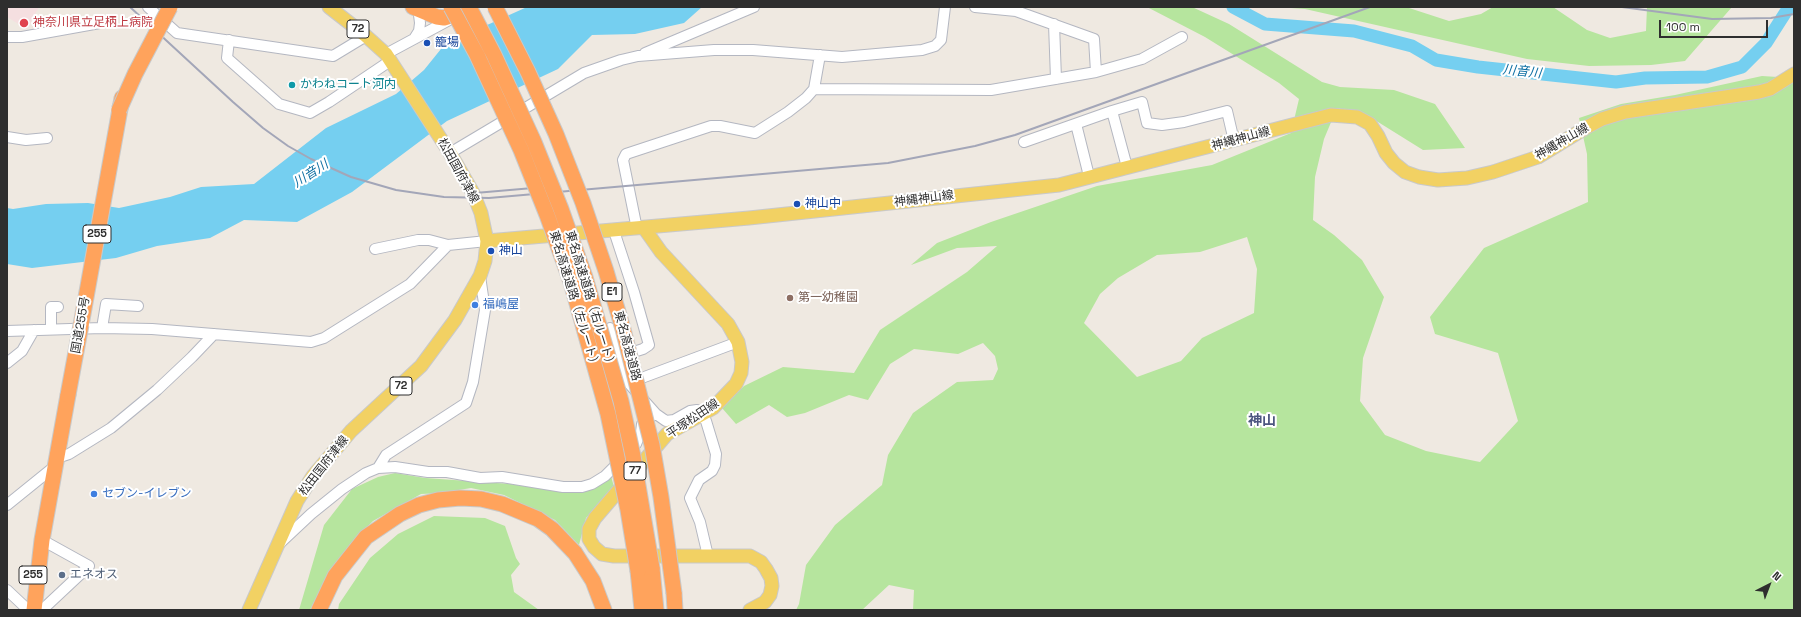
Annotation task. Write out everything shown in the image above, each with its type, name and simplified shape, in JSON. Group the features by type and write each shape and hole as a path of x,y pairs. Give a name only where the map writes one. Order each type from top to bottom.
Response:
{"highway":[{"name":"国道255号","path":"26,609 42,540 119,110 127,77 162,7"},
{"name":"国道255号","path":"119,110 135,74 170,7"},
{"path":"447,7 464,8"},
{"name":"東名高速道路","path":"495,7 528,72 556,134 583,203 606,271 623,329 652,445 662,497 675,610"},
{"path":"419,8 442,12 464,8"},
{"name":"東名高速道路（左ルート）","path":"464,8 477,55 521,150 547,215 571,282 608,414 628,510 645,569 642,610"},
{"path":"319,610 335,576 366,537 400,514 419,505 438,500 460,498 481,499 502,504 538,519 552,529 575,553 593,581 604,610"},
{"path":"328,610 347,573 373,544 388,531 403,521 421,514 460,506 499,513 533,527 546,536 569,560 584,586 594,610"},
{"path":"645,569 656,610"}],"main road":[{"name":"松田国府津線","path":"249,610 297,501 313,476 351,431 421,366 456,320 480,276 485,261 487,241 481,213 473,193 448,150 390,61 366,36 329,7"},
{"name":"神縄神山線","path":"640,228 831,210 1059,184 1331,115 1357,117 1370,124 1378,136 1386,153 1394,163 1405,172 1419,177 1438,180 1467,178 1500,170 1538,157 1602,119 1625,112 1759,92 1770,89 1794,74"},
{"path":"487,241 640,228"},
{"name":"平塚松田線","path":"640,228 728,324 738,342 742,362 741,373 736,384 713,408 702,416 667,434 595,518 589,529 589,539 594,547 602,554 614,556 750,556 761,562 771,578 772,586 770,595 765,602 750,610"}],"street":[{"path":"148,7 177,33 333,56 366,36"},
{"path":"638,56 754,7"},
{"path":"448,150 584,73 621,60 638,56 714,50 753,50 842,57 922,50 935,46 941,40 945,7"},
{"path":"975,7 1016,11 1094,40 1096,72"},
{"path":"414,39 419,31 419,8"},
{"path":"229,40 226,58 279,104 310,113 390,61 414,39 464,8"},
{"path":"7,37 22,37 110,21"},
{"path":"1054,24 1056,79"},
{"path":"814,89 991,90 1096,72 1142,59 1182,37"},
{"path":"640,228 624,167 623,160 626,154 711,126 720,126 755,133 788,112 806,98 814,89 820,55"},
{"path":"1024,142 1142,102 1147,123 1162,125 1184,122 1226,111 1234,140"},
{"path":"1112,111 1127,167"},
{"path":"1076,124 1090,176"},
{"path":"7,137 26,140 47,138"},
{"path":"614,231 634,292 649,345 643,349 618,357"},
{"path":"375,249 418,240 429,240 448,245 487,241"},
{"path":"7,331 102,328 152,329 311,342 324,338 410,284 448,245"},
{"path":"378,468 386,455 466,403 473,382 485,310 480,276"},
{"path":"102,328 106,304 138,306"},
{"path":"51,329 52,307 58,307"},
{"path":"610,328 624,378 656,414 666,421 674,420 690,411 697,410 706,421 716,454 715,465 712,471 699,480 690,498 700,522 708,556"},
{"path":"7,363 22,351 34,330"},
{"path":"7,506 56,462 110,428 157,390 214,334"},
{"path":"629,383 738,342"},
{"path":"277,547 311,514 342,489 366,473 378,468 395,466 428,472 446,472 480,478 502,477 563,488 582,487 592,484 605,476 636,444 641,432 642,424 656,414"},
{"path":"42,540 89,566 42,610"},
{"path":"7,590 26,609"}],"shaded area":[{"name":"神奈川県立足柄上病院","path":"7,7 39,7 27,29 7,17"}],"green space":[{"path":"1147,7 1192,7 1229,24 1322,82 1340,87 1394,90 1435,104 1465,148 1423,150 1370,117 1337,108 1324,139 1315,177 1313,220 1334,235 1362,260 1384,297 1363,358 1360,401 1385,435 1426,451 1480,462 1518,421 1498,353 1435,334 1430,317 1484,248 1588,202 1587,154 1579,118 1621,104 1675,95 1762,76 1794,78 1794,610 913,610 914,590 889,585 862,610 796,610 799,604 806,565 835,525 882,485 888,455 913,413 957,382 993,380 998,369 995,356 983,343 958,354 914,349 890,364 868,400 849,395 805,413 787,417 769,405 736,424 722,408 744,386 783,367 854,373 880,330 967,272 997,246 957,248 911,265 937,243 991,222 1097,186 1212,165 1291,133 1299,99 1279,83 1205,37","holes":["1247,237 1257,269 1254,313 1202,338 1181,361 1137,377 1084,323 1100,294 1118,278 1157,255 1200,252"]},
{"path":"1277,7 1406,7 1449,21 1481,14 1493,7 1553,7 1587,30 1610,38 1646,31 1647,7 1732,7 1685,61 1651,65 1589,66 1527,59 1305,9"},
{"path":"395,473 425,478 511,484 561,492 578,493 602,483 611,476 614,487 586,518 579,545 555,520 504,495 471,488 441,493 421,494 373,521 351,543 325,581 310,610 299,610 324,525 352,489 378,477"},
{"path":"434,516 485,518 505,526 516,558 520,564 511,575 514,592 539,610 338,610 339,604 370,558 398,534"}],"water":[{"path":"527,7 702,7 684,23 635,34 592,35 558,69 447,121 352,192 297,222 244,220 210,238 157,246 116,258 32,268 7,264 7,208 13,209 46,204 88,203 119,208 170,197 201,187 254,184 326,128 396,94 424,70 445,44"}],"waterway":[{"name":"川音川","path":"1233,7 1265,24 1354,31 1412,46 1436,60 1478,67 1616,82 1645,78 1707,77 1742,67 1766,43 1789,7"}],"railway":[{"path":"130,7 263,128 288,146 311,159 351,177 396,190 444,197 489,198 888,163 975,146 1015,135 1370,7"},
{"path":"1622,7 1712,19 1771,18 1794,14"},
{"path":"475,193 533,188"}],"place":[{"name":"神奈川県立足柄上病院","path":"24,23"},
{"name":"籠場","path":"427,43"},
{"name":"かわねコート河内","path":"292,85"},
{"name":"神山中","path":"797,204"},
{"name":"神山","path":"491,251"},
{"name":"第一幼稚園","path":"790,298"},
{"name":"福嶋屋","path":"475,305"},
{"name":"セブン-イレブン","path":"94,494"},
{"name":"エネオス","path":"62,575"}],"district":[{"name":"神山","path":"1262,421"}]}
